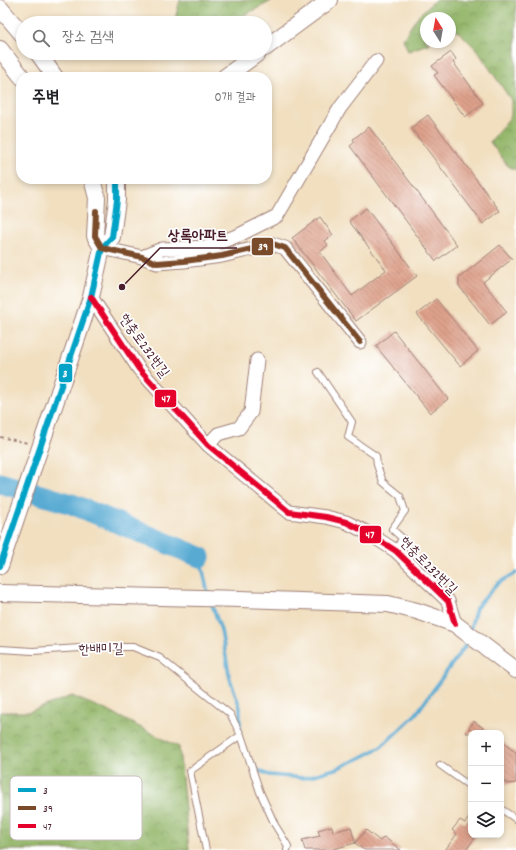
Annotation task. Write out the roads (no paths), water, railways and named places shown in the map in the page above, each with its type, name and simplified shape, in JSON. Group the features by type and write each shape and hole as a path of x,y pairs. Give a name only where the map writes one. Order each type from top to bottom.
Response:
{"street":[{"path":"272,43 330,0"},
{"path":"0,8 16,27"},
{"path":"0,49 18,72"},
{"path":"43,60 52,72"},
{"path":"232,72 248,60"},
{"path":"142,257 162,250 208,247 239,235 277,216 340,108 376,61"},
{"path":"93,184 97,198 95,236 102,248 142,257 157,263 222,256 273,244 285,248 360,342"},
{"path":"0,566 91,296 102,248 112,237 117,200 116,184"},
{"path":"117,200 125,184"},
{"name":"현충로232번길","path":"91,296 139,369 208,445 289,512 326,517 346,522 368,533 396,551 448,601 457,626"},
{"path":"208,445 218,434 239,428 251,412 257,360"},
{"path":"0,593 388,604 418,611 457,626 511,666"}],"lane":[{"path":"318,372 352,422 348,437 376,456 377,465 383,482 400,496 406,511 392,529 402,538 396,551"},
{"name":"한배미길","path":"0,649 33,651 96,646 133,647 160,658 230,714 241,735 260,792 288,846 287,850"},
{"path":"206,850 190,771 241,735"},
{"path":"440,764 468,785"},
{"path":"504,811 516,819"}],"waterway":[{"path":"0,483 72,504 200,557"},
{"path":"200,557 208,594"},
{"path":"470,630 476,608 498,583 516,573"},
{"path":"211,602 221,630 230,679 240,707 240,731"},
{"path":"253,763 256,769 269,775 304,778 338,768 381,747 416,714 465,646 467,638"}],"place":[{"name":"상록아파트","path":"122,287"}]}
